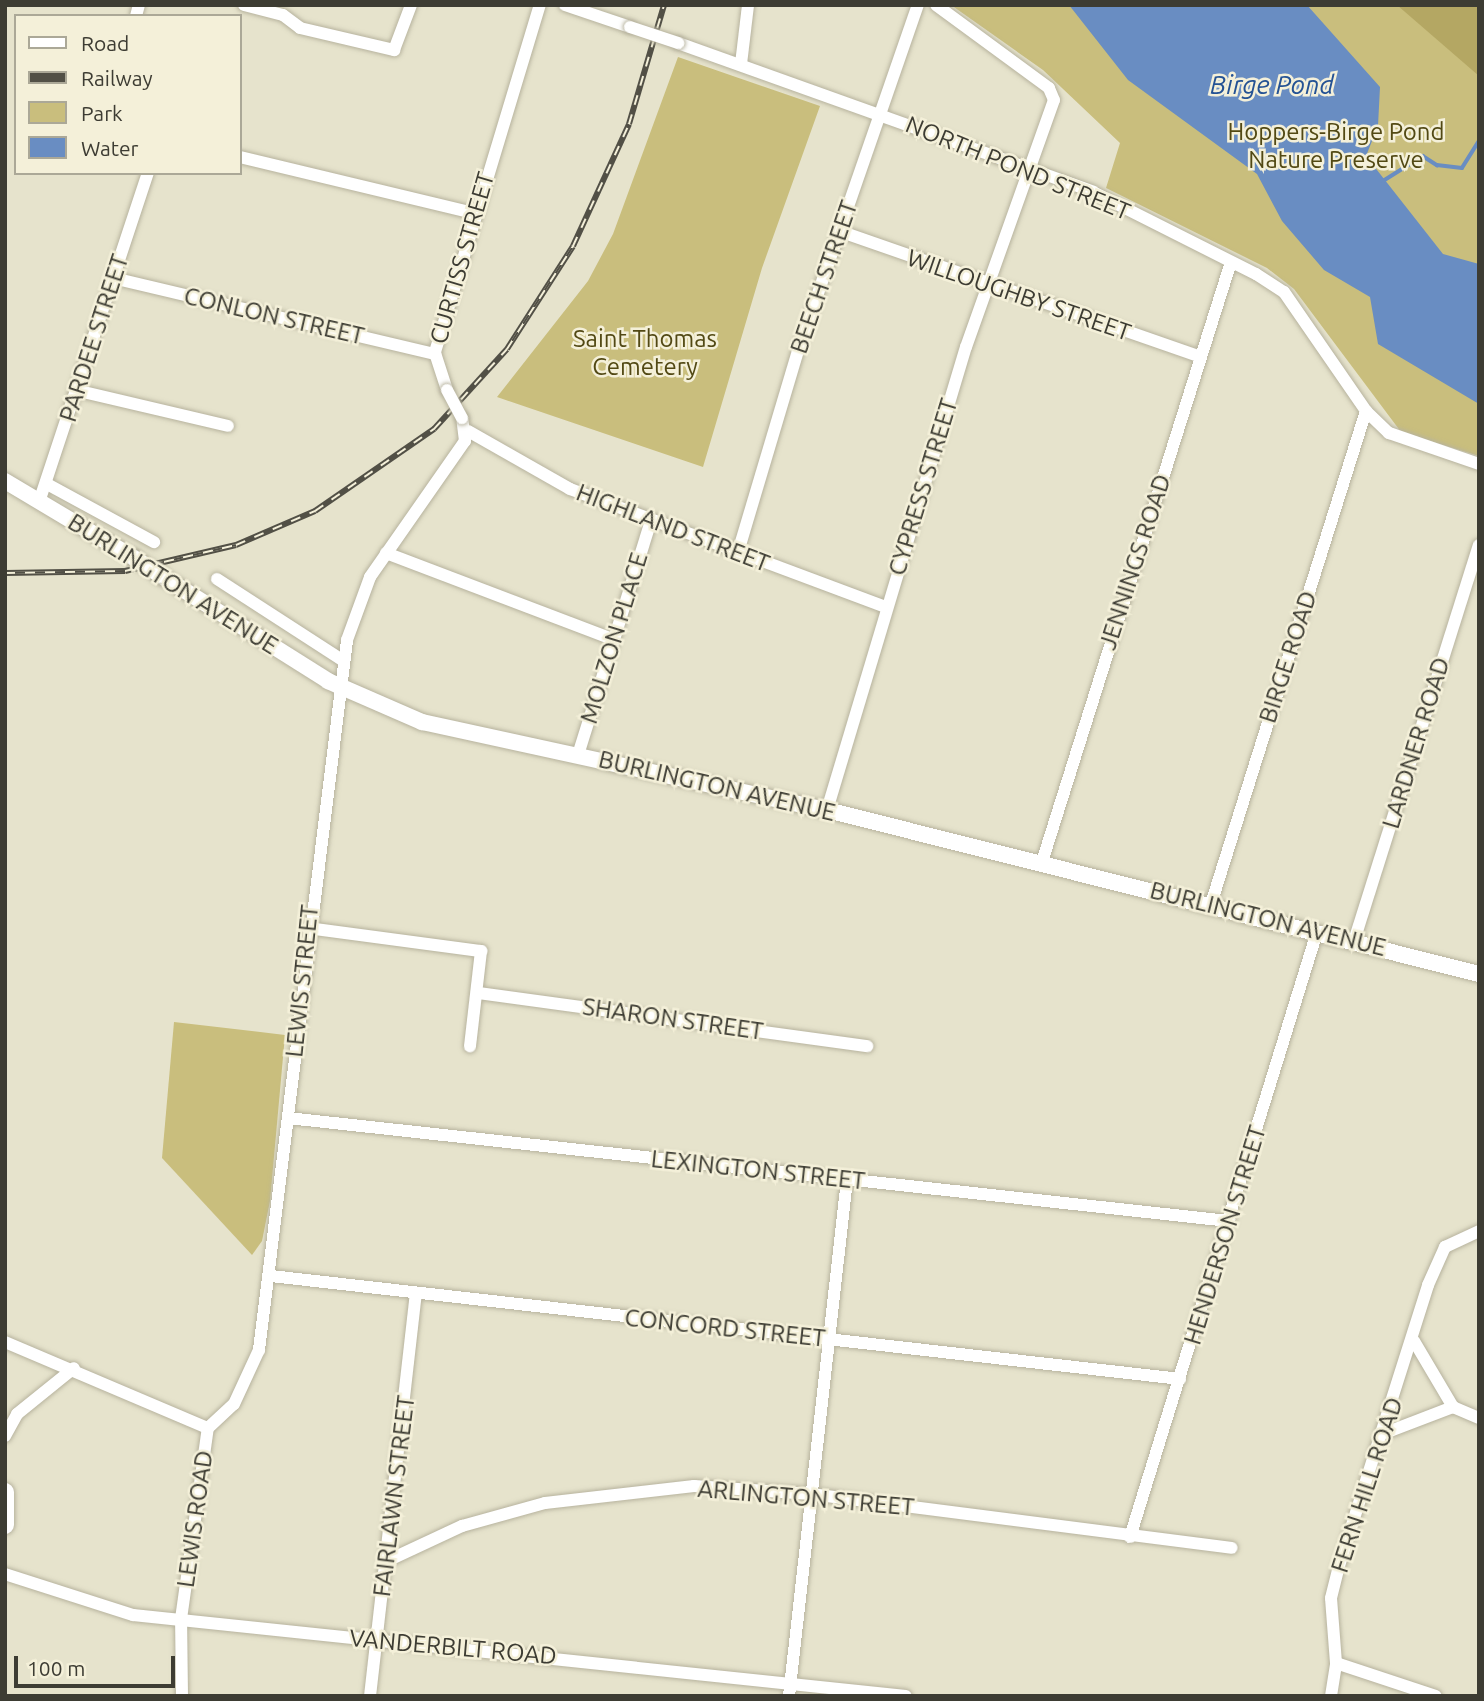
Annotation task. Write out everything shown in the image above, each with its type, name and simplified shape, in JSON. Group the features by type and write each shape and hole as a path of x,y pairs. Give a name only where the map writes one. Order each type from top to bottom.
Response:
{"highway":[{"path":"5,1492 5,1525"}],"main road":[{"name":"BURLINGTON AVENUE","path":"5,481 338,686 422,722 827,810 1211,904 1479,974"}],"street":[{"path":"244,5 284,10 300,28 394,50 401,45 411,5"},
{"name":"CURTISS STREET","path":"468,431 447,390 435,354 474,214 541,5"},
{"name":"NORTH POND STREET","path":"565,5 741,64 1093,192 1284,292 1366,411 1389,433 1479,464"},
{"path":"741,64 748,5"},
{"name":"BEECH STREET","path":"738,552 839,232 918,5"},
{"name":"CYPRESS STREET","path":"827,810 886,607 988,285 1054,100 1049,88 936,5"},
{"path":"242,157 474,214"},
{"name":"PARDEE STREET","path":"39,502 147,175"},
{"name":"WILLOUGHBY STREET","path":"839,232 1201,357"},
{"name":"JENNINGS ROAD","path":"1042,862 1231,262"},
{"name":"CONLON STREET","path":"113,278 435,354"},
{"path":"75,390 228,426"},
{"name":"BIRGE ROAD","path":"1211,904 1366,411"},
{"path":"338,686 359,597 468,431"},
{"name":"HIGHLAND STREET","path":"468,431 555,483 886,607"},
{"name":"BURLINGTON AVENUE","path":"47,484 154,542"},
{"name":"MOLZON PLACE","path":"578,755 651,521"},
{"name":"LARDNER ROAD","path":"1354,941 1479,545"},
{"path":"386,553 612,639"},
{"name":"BURLINGTON AVENUE","path":"217,579 342,660"},
{"name":"LEWIS STREET","path":"271,1276 308,928 338,686"},
{"path":"308,928 481,951 479,993 470,1046"},
{"name":"HENDERSON STREET","path":"1130,1537 1317,932"},
{"name":"SHARON STREET","path":"479,993 867,1046"},
{"name":"LEXINGTON STREET","path":"288,1118 1229,1221"},
{"path":"789,1696 847,1180"},
{"name":"FERN HILL ROAD","path":"1331,1696 1336,1663 1331,1598 1445,1247 1479,1231"},
{"name":"CONCORD STREET","path":"271,1276 416,1295 1180,1379"},
{"name":"LEWIS ROAD","path":"182,1696 181,1619 208,1428 234,1404 252,1373 271,1276"},
{"name":"FAIRLAWN STREET","path":"370,1696 389,1560 416,1295"},
{"path":"1414,1341 1453,1407 1479,1418"},
{"path":"5,1342 74,1368 208,1428"},
{"path":"5,1436 17,1414 74,1368"},
{"path":"1385,1433 1453,1407"},
{"name":"ARLINGTON STREET","path":"389,1560 462,1525 545,1503 650,1487 811,1494 1232,1548"},
{"name":"VANDERBILT ROAD","path":"5,1574 92,1606 181,1619 906,1696"},
{"path":"1336,1663 1436,1696"}],"green space":[{"name":"Hoppers-Birge Pond Nature Preserve","path":"951,5 1479,5 1479,456 1401,432 1294,289 1267,268 1106,188 1120,143 1043,70"},
{"name":"Saint Thomas Cemetery","path":"678,57 820,106 762,268 703,467 497,397 588,281 613,234"},
{"path":"174,1022 285,1035 270,1201 262,1241 252,1255 162,1158"}],"shaded area":[{"path":"1397,5 1479,5 1479,76"}],"water":[{"name":"Birge Pond","path":"1069,5 1307,5 1380,87 1378,126 1366,156 1443,254 1479,264 1479,404 1378,344 1370,297 1324,270 1282,221 1257,174 1128,80"}],"waterway":[{"path":"1383,181 1423,156 1437,165 1462,168 1479,141"}],"railway":[{"path":"5,573 125,571 236,545 315,511 434,429 507,349 573,246 629,124 664,5"}]}
